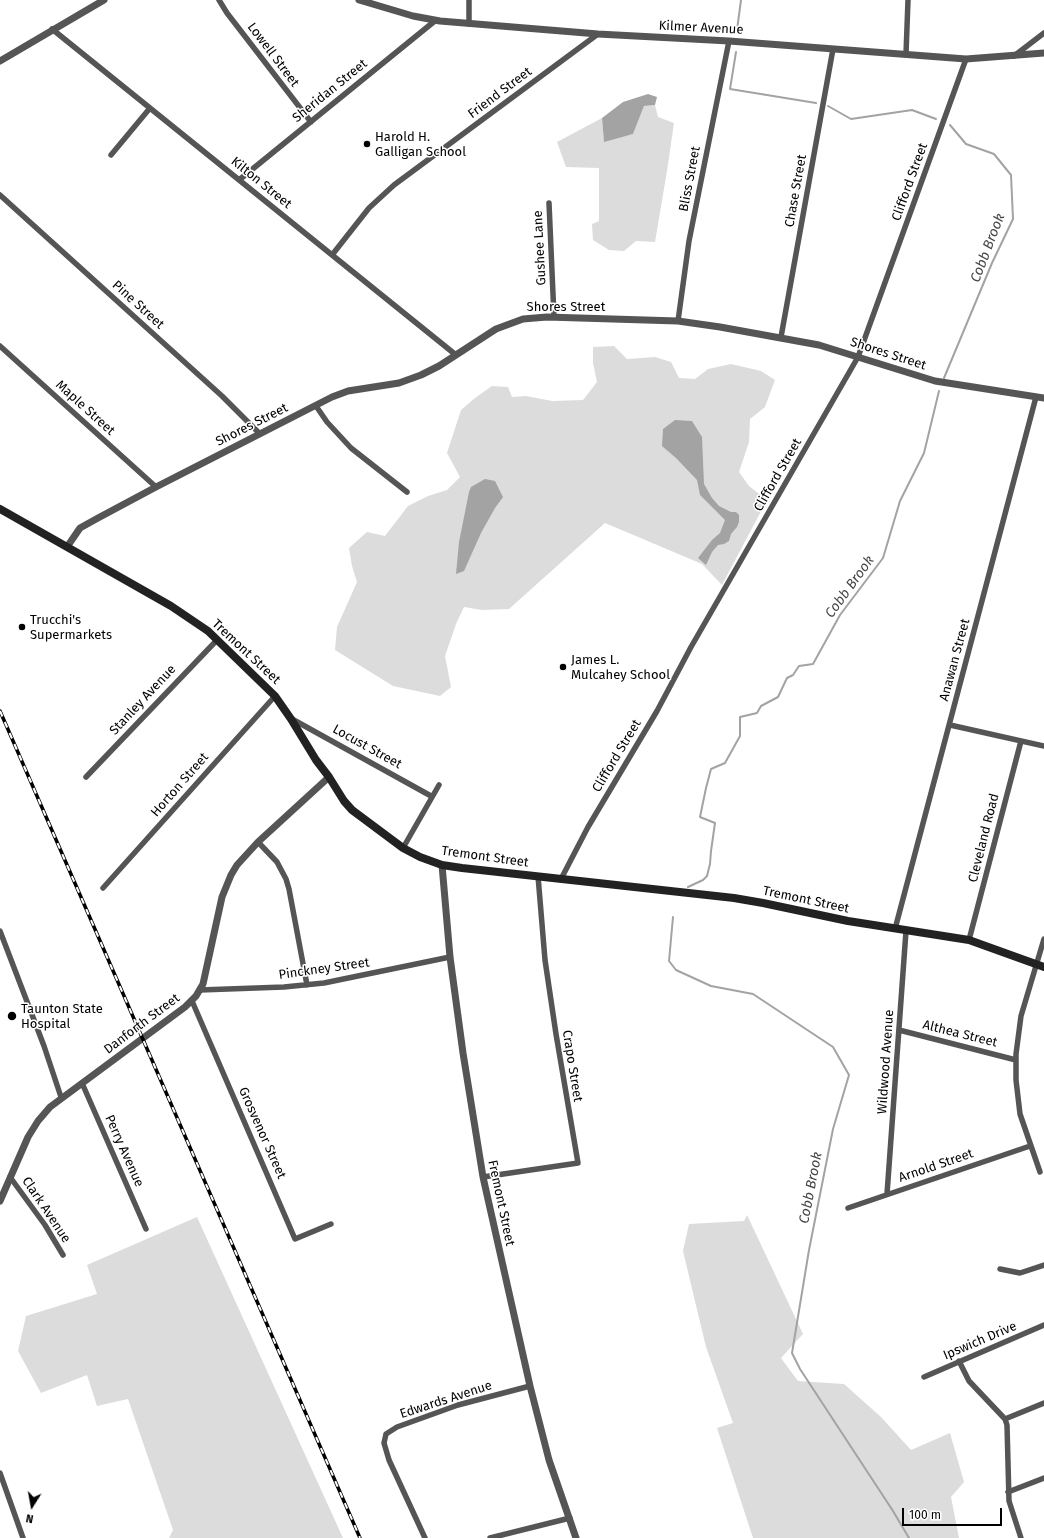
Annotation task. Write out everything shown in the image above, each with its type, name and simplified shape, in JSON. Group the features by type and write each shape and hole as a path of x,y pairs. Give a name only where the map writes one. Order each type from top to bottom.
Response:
{"main road":[{"name":"Tremont Street","path":"0,510 171,606 198,624 217,640 275,696 316,760 330,777 344,801 352,810 370,825 403,848 427,860 462,868 734,898 783,906 848,921 969,940 1041,966"}],"street":[{"path":"0,61 52,29 104,0"},
{"name":"Lowell Street","path":"219,0 227,13 311,122"},
{"name":"Kilmer Avenue","path":"359,0 413,16 436,20 598,34 729,41 966,59 1044,53"},
{"path":"469,0 469,24"},
{"path":"906,54 908,0"},
{"name":"Sheridan Street","path":"239,180 436,20"},
{"name":"Kilton Street","path":"52,29 456,355"},
{"path":"1014,56 1044,33"},
{"name":"Friend Street","path":"332,255 366,211 394,185 598,34"},
{"name":"Bliss Street","path":"678,321 689,241 729,41"},
{"name":"Chase Street","path":"781,337 833,49"},
{"name":"Clifford Street","path":"561,879 588,827 858,357 966,59"},
{"path":"111,155 150,108"},
{"name":"Pine Street","path":"0,195 222,396 260,434"},
{"name":"Gushee Lane","path":"549,203 554,317"},
{"name":"Shores Street","path":"67,547 80,528 156,486 332,398 348,391 409,380 434,369 496,329 523,319 554,317 678,321 781,337 819,345 934,381 1040,398"},
{"name":"Maple Street","path":"0,346 156,486"},
{"name":"Anawan Street","path":"895,929 1040,398"},
{"path":"316,406 327,422 351,448 407,492"},
{"name":"Stanley Avenue","path":"86,777 217,640"},
{"name":"Horton Street","path":"103,888 275,696"},
{"name":"Locust Street","path":"291,719 431,796"},
{"path":"950,725 1044,746"},
{"name":"Cleveland Road","path":"969,940 1021,741"},
{"name":"Danforth Street","path":"0,1201 26,1141 38,1120 50,1107 192,1001 200,990 205,974 226,885 237,865 258,842 330,777"},
{"path":"403,848 431,796 439,785"},
{"path":"258,842 277,862 286,879 306,985"},
{"name":"Fremont Street","path":"442,864 450,957 463,1053 483,1177 530,1386 549,1460 576,1538"},
{"name":"Crapo Street","path":"483,1177 578,1163 545,960 538,876"},
{"path":"0,931 44,1046 61,1098"},
{"name":"Wildwood Avenue","path":"888,1194 906,931"},
{"path":"1040,1172 1030,1146 1019,1106 1016,1060 1017,1036 1021,1016 1025,999 1041,966 1044,939"},
{"name":"Pinckney Street","path":"200,990 306,985 349,979 450,957"},
{"name":"Grosvenor Street","path":"192,1001 295,1239 331,1224"},
{"name":"Althea Street","path":"899,1030 1016,1060"},
{"name":"Perry Avenue","path":"82,1083 146,1229"},
{"name":"Arnold Street","path":"848,1208 1030,1146"},
{"name":"Clark Avenue","path":"10,1177 45,1225 63,1255"},
{"path":"1000,1269 1020,1273 1044,1265"},
{"name":"Ipswich Drive","path":"924,1377 1044,1325"},
{"path":"959,1361 964,1373 970,1381 1005,1419 1007,1430 1008,1492 1011,1509 1021,1538"},
{"name":"Edwards Avenue","path":"425,1538 389,1460 384,1443 386,1434 397,1427 458,1405 530,1386"},
{"path":"1005,1419 1044,1403"},
{"path":"0,1473 23,1538"},
{"path":"1008,1492 1044,1478"},
{"path":"490,1538 570,1518"}],"shaded area":[{"path":"648,94 657,97 655,105 644,106 633,134 604,142 602,118 623,102"},
{"path":"655,105 658,117 674,123 655,242 636,241 624,251 609,250 593,240 592,224 599,221 599,168 566,167 557,142 602,118 604,141 633,134 644,106"},
{"path":"614,346 627,359 655,357 671,362 679,378 695,379 708,369 731,364 761,371 775,380 765,407 750,419 749,442 739,472 749,486 767,500 722,585 702,564 605,523 509,609 482,610 464,607 456,624 445,656 451,687 440,696 393,686 335,650 337,627 357,582 352,566 349,548 367,532 385,536 408,506 428,496 447,490 460,477 447,453 461,410 492,386 508,387 512,397 526,396 552,401 583,400 597,382 593,363 593,347"},
{"path":"675,420 692,421 702,437 704,484 712,498 719,506 731,512 736,512 739,515 739,522 731,534 729,541 718,545 712,552 706,565 698,558 712,540 720,533 725,520 700,495 697,480 662,446 663,429"},
{"path":"485,479 495,481 503,497 481,533 464,571 456,574 459,542 469,492 471,487"},
{"path":"747,1215 803,1334 781,1358 798,1381 844,1384 881,1417 911,1450 950,1433 964,1482 951,1497 959,1538 753,1538 717,1428 733,1423 706,1347 683,1251 689,1224 744,1221"},
{"path":"197,1217 343,1538 169,1538 173,1530 128,1399 97,1406 87,1375 41,1393 18,1351 26,1316 97,1294 87,1265"}],"waterway":[{"name":"Cobb Brook","path":"737,30 741,0"},
{"name":"Cobb Brook","path":"736,52 730,89 816,103"},
{"name":"Cobb Brook","path":"828,106 851,119 912,110 936,119"},
{"name":"Cobb Brook","path":"944,378 992,263 1013,219 1011,175 994,154 966,144 950,125"},
{"name":"Cobb Brook","path":"688,887 703,880 707,876 710,864 715,823 700,817 711,769 725,763 740,736 740,717 757,713 761,706 778,697 787,678 793,675 799,666 813,664 840,615 883,558 900,501 924,453 939,391"},
{"name":"Cobb Brook","path":"673,917 669,961 676,970 711,986 753,994 833,1047 849,1075 833,1129 809,1250 792,1353 800,1369 909,1538"}],"railway":[{"path":"0,711 360,1538"}],"place":[{"name":"Harold H. Galligan School","path":"367,144"},
{"name":"Trucchi's Supermarkets","path":"22,627"},
{"name":"James L. Mulcahey School","path":"563,667"},
{"name":"Taunton State Hospital","path":"12,1016"}]}
